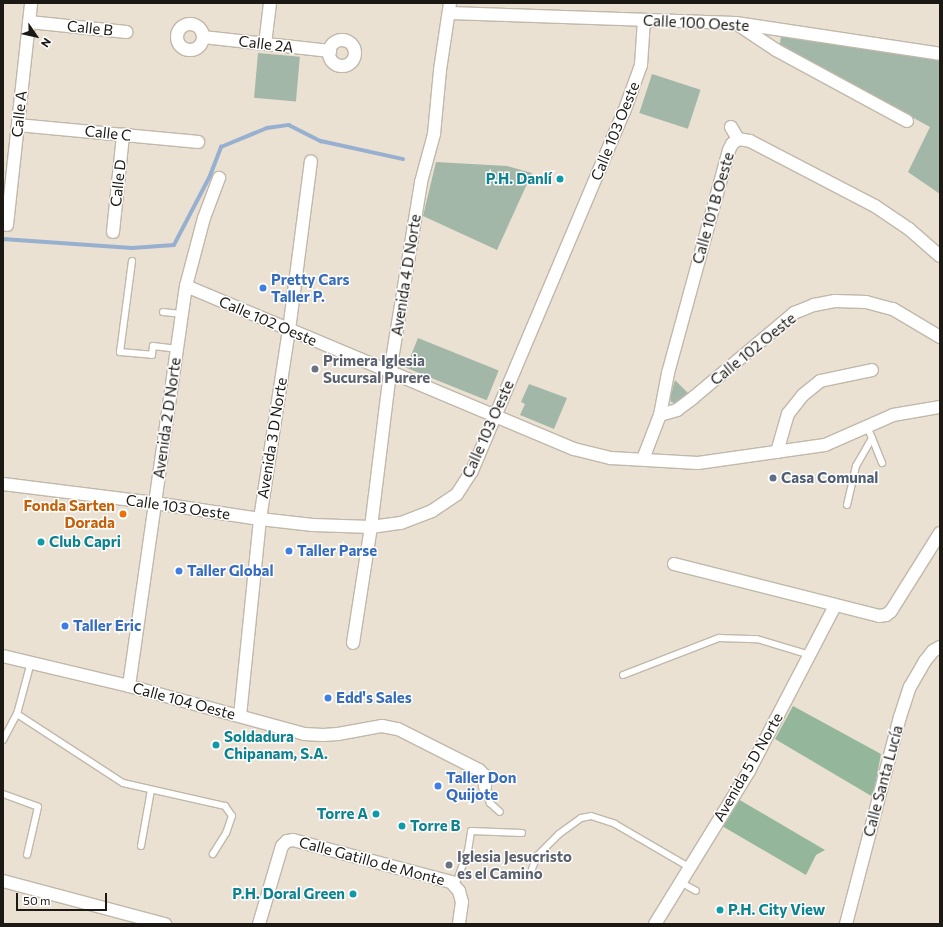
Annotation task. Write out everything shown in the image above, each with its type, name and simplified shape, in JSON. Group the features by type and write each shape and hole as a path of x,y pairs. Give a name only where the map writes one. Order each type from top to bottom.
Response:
{"street":[{"name":"Calle A","path":"8,225 31,3"},
{"path":"265,44 270,3"},
{"name":"Calle 100 Oeste","path":"450,8 644,20 736,23 940,54"},
{"name":"Avenida 4 D Norte","path":"353,643 371,527 390,372 421,182 434,134 440,70 450,8"},
{"name":"Calle 103 Oeste","path":"3,484 155,503 260,519 313,525 371,527 401,523 432,511 457,494 472,471 624,112 641,65 644,20"},
{"name":"Calle B","path":"29,22 126,32"},
{"path":"736,23 776,50 907,121"},
{"name":"Calle 2A","path":"203,37 330,51"},
{"name":"Calle C","path":"18,124 198,142"},
{"path":"731,127 738,139"},
{"name":"Calle D","path":"113,232 124,135"},
{"name":"Calle 101 B Oeste","path":"643,459 660,415 668,373 729,150 732,144 738,139 750,141 875,206 909,229 940,256"},
{"name":"Avenida 3 D Norte","path":"240,716 260,519 289,330 311,161"},
{"name":"Avenida 2 D Norte","path":"129,686 181,314 186,286 204,218 219,178"},
{"name":"Calle 102 Oeste","path":"186,286 574,449 611,458 698,463 825,445 869,433 893,415 940,407"},
{"name":"Calle 102 Oeste","path":"660,415 677,410 794,313 814,305 835,301 873,304 893,309 940,337"},
{"path":"777,452 788,414 803,395 820,381 872,370"},
{"path":"674,564 879,616 886,615 891,611 940,533"},
{"name":"Avenida 5 D Norte","path":"656,924 689,867 749,770 835,606"},
{"name":"Calle Santa Lucía","path":"846,924 900,717 910,687 925,661 933,651 940,647"},
{"name":"Calle 104 Oeste","path":"3,656 129,686 304,734 323,736 382,726 398,729 479,770 484,775 485,787"},
{"name":"Calle Gatillo de Monte","path":"259,924 282,846 287,841 293,840 451,882 459,891 462,902 459,924"},
{"path":"3,881 164,924"}],"lane":[{"path":"132,261 120,352 152,355 153,346 176,349"},
{"path":"163,312 181,314"},
{"path":"869,433 882,463"},
{"path":"847,505 856,466 869,433"},
{"path":"623,676 719,638 757,639 810,656"},
{"path":"3,740 16,714 31,662"},
{"path":"16,714 123,783 225,806 232,816 226,833 213,854"},
{"path":"485,787 490,803 500,812"},
{"path":"141,846 151,790"},
{"path":"3,794 38,807 27,855"},
{"path":"532,869 537,856 559,834 581,818 591,816 615,824 689,867"},
{"path":"455,886 468,851 471,831 522,833"},
{"path":"680,882 696,892"}],"green space":[{"path":"781,36 940,59 940,194 908,172 930,127 780,44"},
{"path":"258,53 300,57 296,101 254,98"},
{"path":"652,74 701,90 688,129 639,113"},
{"path":"436,162 507,166 532,173 497,250 423,216"},
{"path":"418,338 499,371 487,400 406,368"},
{"path":"675,380 690,395 677,404 671,402 670,398"},
{"path":"529,384 567,398 554,429 520,415 525,404 521,402"},
{"path":"793,706 881,754 873,797 775,739"},
{"path":"738,799 825,850 816,855 806,875 722,826"}],"waterway":[{"path":"3,239 132,248 174,245 210,176 221,147 267,128 289,125 321,141 403,159"}],"place":[{"name":"P.H. Danlí","path":"560,179"},
{"name":"Pretty Cars Taller P.","path":"263,288"},
{"name":"Primera Iglesia Sucursal Purere","path":"315,369"},
{"name":"Casa Comunal","path":"773,478"},
{"name":"Fonda Sarten Dorada","path":"123,514"},
{"name":"Club Capri","path":"41,542"},
{"name":"Taller Parse","path":"289,551"},
{"name":"Taller Global","path":"179,571"},
{"name":"Taller Eric","path":"65,626"},
{"name":"Edd's Sales","path":"328,698"},
{"name":"Soldadura Chipanam, S.A.","path":"216,745"},
{"name":"Taller Don Quijote","path":"438,786"},
{"name":"Torre A","path":"376,814"},
{"name":"Torre B","path":"402,826"},
{"name":"Iglesia Jesucristo es el Camino","path":"449,865"},
{"name":"P.H. Doral Green","path":"353,894"},
{"name":"P.H. City View","path":"720,910"}]}
